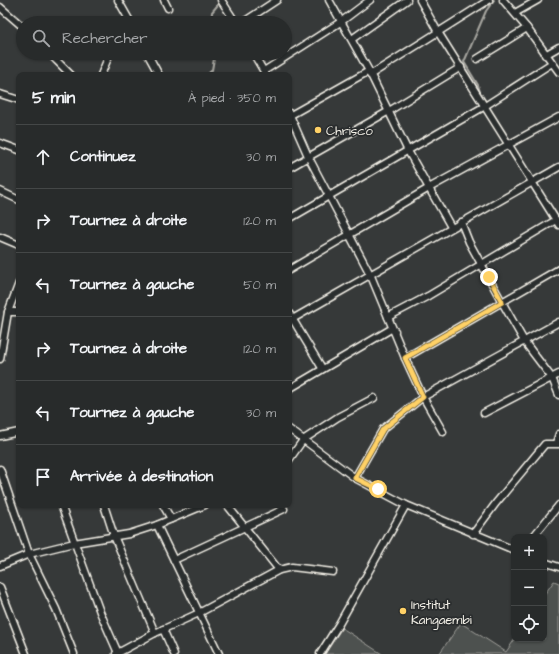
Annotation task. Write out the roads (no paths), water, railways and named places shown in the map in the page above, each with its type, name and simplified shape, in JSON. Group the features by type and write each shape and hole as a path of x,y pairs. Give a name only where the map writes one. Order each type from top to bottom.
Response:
{"street":[{"path":"118,0 127,16"},
{"path":"164,0 168,8"},
{"path":"253,16 278,0"},
{"path":"329,0 370,73 408,152 452,228"},
{"path":"292,55 370,0"},
{"path":"352,39 407,0"},
{"path":"388,317 557,222 507,144 420,0"},
{"path":"292,114 370,73 489,0"},
{"path":"503,0 527,28 545,55 559,72"},
{"path":"515,13 538,0"},
{"path":"224,2 232,16"},
{"path":"0,7 16,21"},
{"path":"477,59 527,28"},
{"path":"545,55 559,47"},
{"path":"56,60 68,72"},
{"path":"101,72 107,60"},
{"path":"151,60 157,72"},
{"path":"257,60 264,72"},
{"path":"266,72 284,60"},
{"path":"292,217 329,195 408,152 485,106 552,63"},
{"path":"292,166 389,111 461,67"},
{"path":"0,94 16,99"},
{"path":"292,268 429,188 507,144 559,117"},
{"path":"292,120 308,156 371,276 405,358 423,397 443,432"},
{"path":"0,143 16,149"},
{"path":"292,317 371,276 461,222 559,167"},
{"path":"0,191 16,199"},
{"path":"461,222 469,242 502,302 524,341 552,378 559,396"},
{"path":"0,237 16,244"},
{"path":"405,358 559,269"},
{"path":"0,359 8,312 16,292"},
{"path":"8,312 16,312"},
{"path":"292,321 322,368"},
{"path":"355,478 383,429 423,397 559,322"},
{"path":"292,387 322,368 391,329 395,331"},
{"path":"484,413 559,374"},
{"path":"292,456 303,440 338,416 374,398"},
{"path":"292,431 355,478 406,505 511,549"},
{"path":"0,436 16,433"},
{"path":"473,534 496,503 545,444 558,444 559,434"},
{"path":"0,469 30,554 56,609 74,654"},
{"path":"320,654 339,624 406,505"},
{"path":"536,534 559,506"},
{"path":"62,508 117,654 155,633 199,613 279,570 292,567 333,572"},
{"path":"105,508 114,536 155,633"},
{"path":"165,508 171,519"},
{"path":"0,566 30,554 74,543 129,534 157,525 198,508"},
{"path":"229,508 279,570"},
{"path":"174,560 245,528 284,509 283,508"},
{"path":"157,525 219,654"},
{"path":"547,563 559,567"},
{"path":"0,587 26,654"},
{"path":"164,629 174,654"},
{"path":"128,647 130,654"}],"waterway":[{"path":"480,92 478,85 464,62 486,11 494,0"},
{"path":"212,16 212,12 221,1"},
{"path":"210,72 212,70 214,60"}],"place":[{"name":"Chrisco","path":"318,130"},
{"name":"Institut Kangaembi","path":"403,611"}]}
